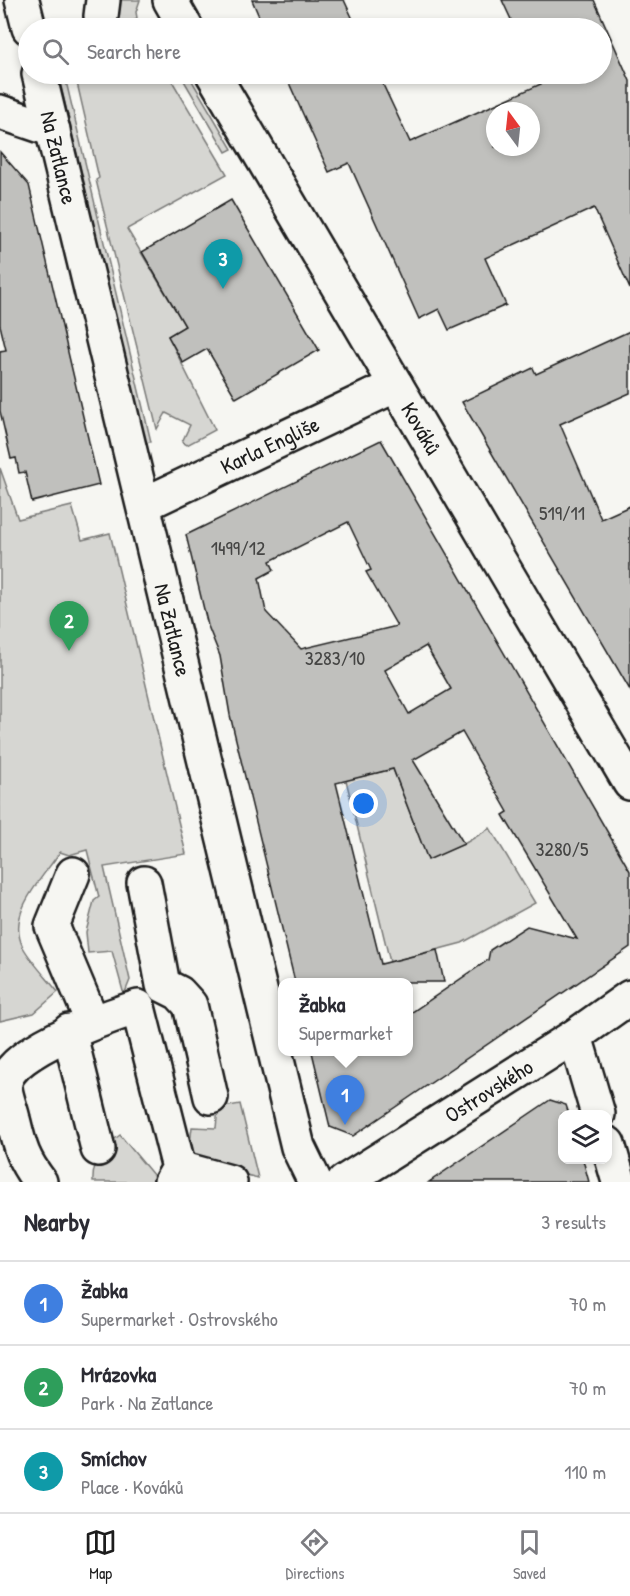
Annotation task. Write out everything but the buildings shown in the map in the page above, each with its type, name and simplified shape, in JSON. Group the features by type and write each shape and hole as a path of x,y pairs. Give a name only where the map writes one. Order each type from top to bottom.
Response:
{"street":[{"path":"22,0 26,18"},
{"path":"170,0 180,18"},
{"name":"Na Zatlance","path":"42,84 145,504 298,1147 315,1182"},
{"name":"Kováků","path":"219,84 630,783"},
{"path":"0,112 53,130"},
{"name":"Karla Engliše","path":"145,504 396,385"},
{"path":"73,874 52,926 81,1026 98,1149"},
{"path":"144,883 163,985"},
{"path":"40,1182 22,1158 5,1083 12,1067 81,1026 138,1007 147,995 163,985"},
{"path":"163,985 179,993 190,1005 211,1097"},
{"name":"Ostrovského","path":"344,1182 575,1036 630,997"},
{"path":"138,1007 175,1175 230,1182"},
{"path":"575,1036 597,1110"},
{"path":"612,1158 619,1182"}],"shaded area":[{"path":"118,0 140,0 136,12 137,18 108,18"},
{"path":"60,84 67,84 151,442 145,443"},
{"path":"77,84 174,84 227,174 127,229 185,326 168,336 215,430 187,445 182,442 190,425 166,413 157,429 96,180 99,178"},
{"path":"186,84 194,84 232,149 226,152"},
{"path":"0,468 18,519 72,506 82,540 110,533 186,854 104,867 130,980 124,995 112,951 88,953 86,932 94,901 99,897 87,850 69,855 60,852 28,897 19,922 19,934 23,947 58,992 34,1013 0,1021"},
{"path":"393,769 428,859 464,844 490,828 535,903 462,943 390,962 346,780"},
{"path":"240,1104 258,1178 188,1160 192,1127 216,1128 218,1108"},
{"path":"120,1135 154,1176 154,1182 93,1182 94,1167 100,1155 108,1144"}],"place":[{"name":"Smíchov","path":"223,289"},
{"name":"Mrázovka","path":"69,651"},
{"name":"Žabka","path":"345,1125"}]}
